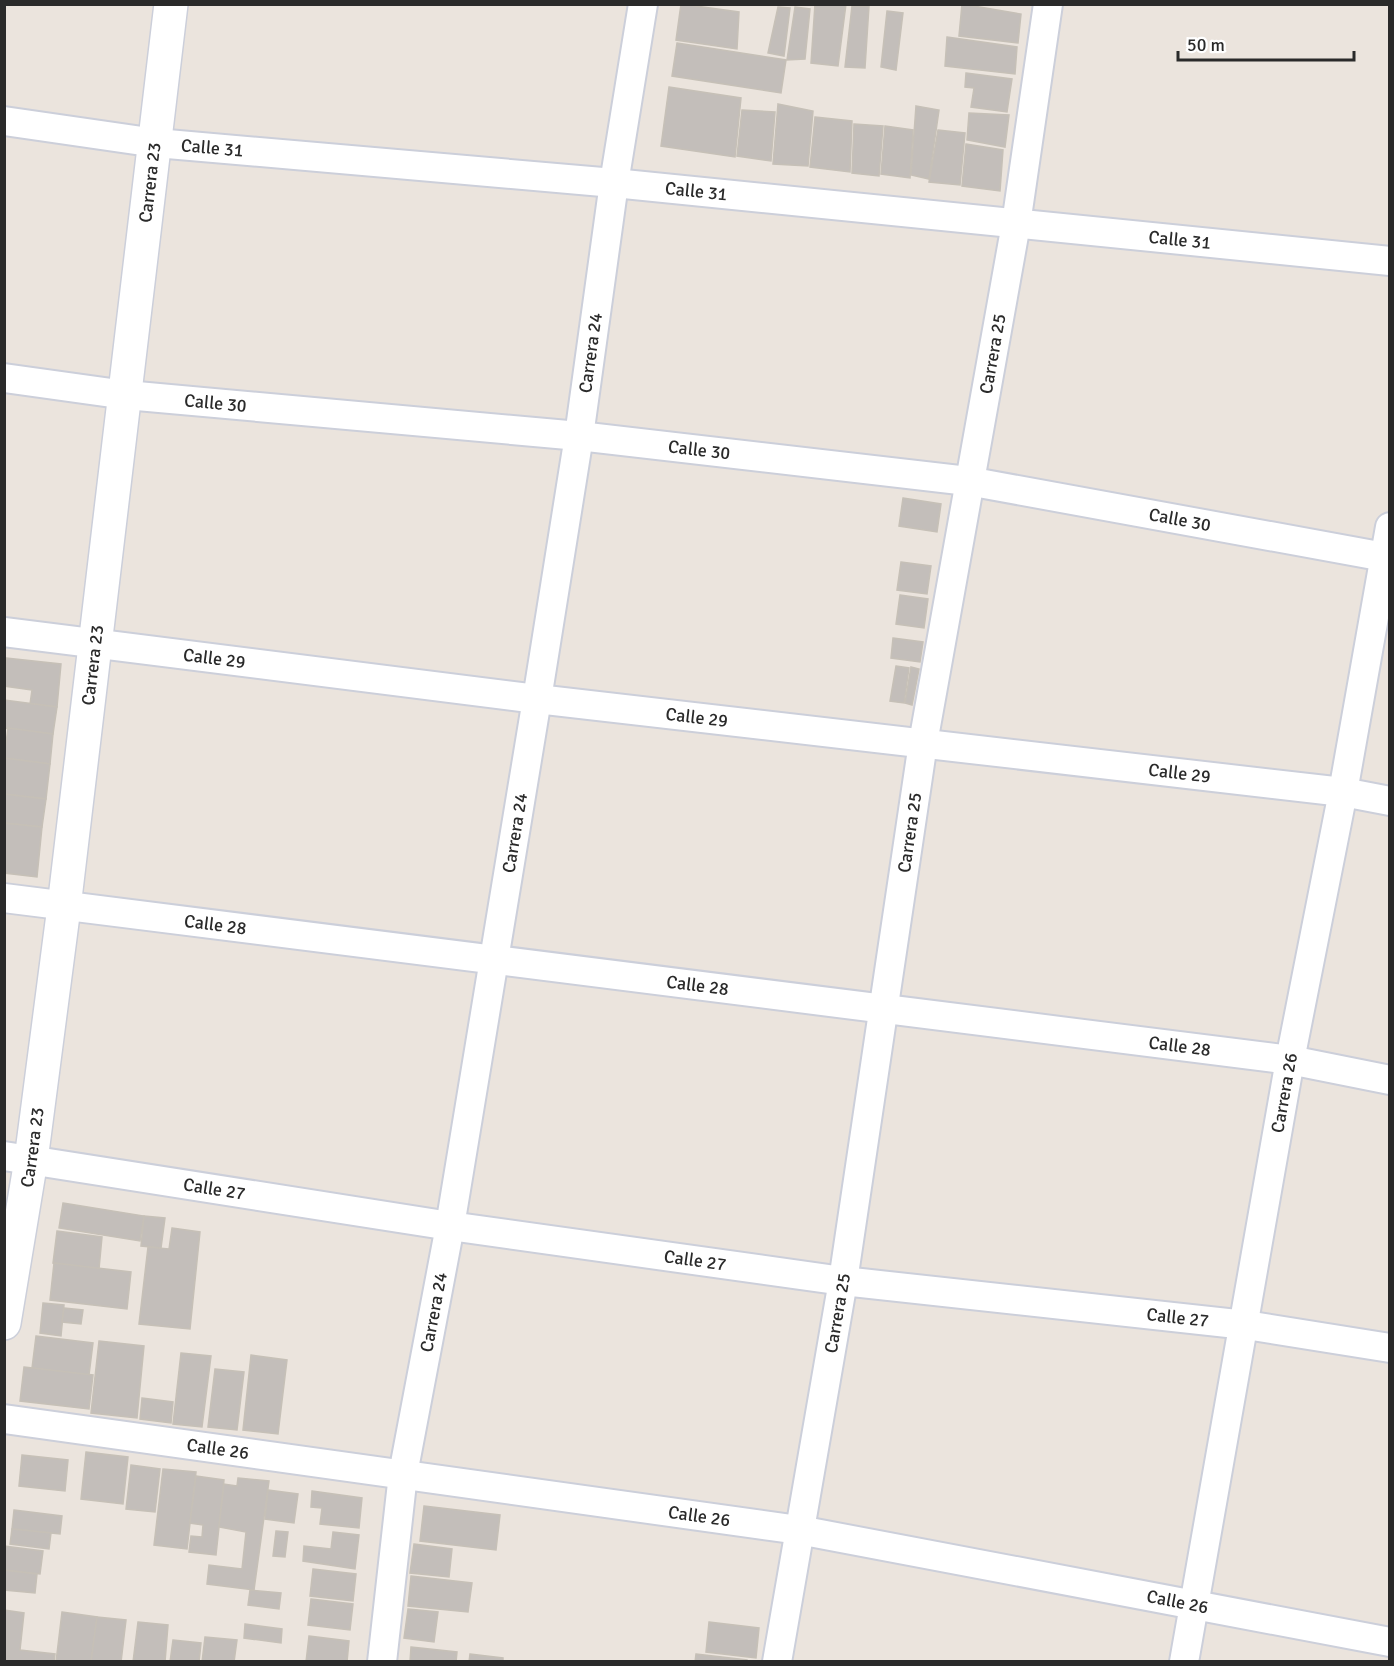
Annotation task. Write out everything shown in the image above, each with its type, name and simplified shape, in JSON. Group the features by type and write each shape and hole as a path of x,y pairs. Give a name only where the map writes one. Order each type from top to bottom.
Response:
{"street":[{"name":"Carrera 23","path":"4,1323 17,1158 64,907 171,4"},
{"name":"Carrera 24","path":"382,1662 403,1474 450,1226 537,699 579,436 614,183 643,4"},
{"name":"Carrera 25","path":"777,1662 843,1281 923,742 1016,224 1047,4"},
{"name":"Calle 31","path":"4,121 156,143 614,183 1389,261"},
{"name":"Calle 30","path":"4,378 126,395 579,436 968,482 1387,558"},
{"name":"Carrera 26","path":"1184,1662 1246,1325 1290,1060 1387,558 1389,527"},
{"name":"Calle 29","path":"4,632 537,699 1343,792 1389,801"},
{"name":"Calle 28","path":"4,898 1290,1060 1389,1080"},
{"name":"Calle 27","path":"17,1158 450,1226 843,1281 1246,1325 1389,1348"},
{"name":"Calle 26","path":"4,1419 799,1530 1389,1642"}],"building":[{"path":"681,4 739,12 737,49 676,40"},
{"path":"815,4 846,4 838,66 811,63"},
{"path":"962,4 1021,14 1018,43 959,36"},
{"path":"852,6 869,6 865,68 845,67"},
{"path":"778,7 790,8 784,56 768,53"},
{"path":"795,7 810,9 805,59 787,60"},
{"path":"887,11 903,13 896,70 881,67"},
{"path":"947,37 1017,47 1015,74 945,66"},
{"path":"677,43 786,60 781,93 672,76"},
{"path":"966,73 1012,79 1007,112 971,107 974,88 965,87"},
{"path":"669,87 741,98 735,157 661,146"},
{"path":"778,104 813,111 808,166 773,164"},
{"path":"916,106 939,110 929,179 911,175"},
{"path":"742,110 775,112 771,161 737,156"},
{"path":"969,113 1009,115 1005,147 967,140"},
{"path":"815,117 852,121 850,172 810,167"},
{"path":"854,124 883,126 879,176 852,173"},
{"path":"885,126 913,130 910,178 881,174"},
{"path":"938,130 965,133 960,185 929,182"},
{"path":"966,144 1003,150 1000,191 962,186"},
{"path":"903,498 941,504 937,532 899,526"},
{"path":"901,562 931,566 927,594 897,590"},
{"path":"900,595 928,599 924,628 896,624"},
{"path":"893,638 923,642 920,662 891,658"},
{"path":"6,658 61,664 57,707 30,704 32,690 4,686"},
{"path":"896,666 909,668 904,703 890,701"},
{"path":"911,667 919,669 912,705 905,703"},
{"path":"4,700 57,707 53,734 4,728"},
{"path":"8,728 53,734 50,764 4,758"},
{"path":"4,758 50,764 46,799 4,794"},
{"path":"4,794 46,799 42,827 4,823"},
{"path":"4,823 42,827 37,877 4,873"},
{"path":"63,1203 144,1216 140,1241 59,1228"},
{"path":"144,1216 165,1218 161,1248 141,1246"},
{"path":"172,1228 200,1232 190,1329 139,1324 148,1247 169,1249"},
{"path":"57,1231 102,1237 99,1269 53,1263"},
{"path":"54,1263 131,1272 127,1309 50,1300"},
{"path":"43,1303 64,1305 61,1336 40,1333"},
{"path":"64,1308 83,1310 81,1324 62,1322"},
{"path":"36,1336 93,1343 89,1375 32,1368"},
{"path":"99,1341 144,1346 137,1418 91,1413"},
{"path":"181,1353 211,1356 202,1427 173,1424"},
{"path":"251,1355 287,1360 278,1434 243,1430"},
{"path":"24,1367 93,1375 89,1409 20,1401"},
{"path":"215,1369 244,1372 237,1430 208,1427"},
{"path":"142,1398 173,1402 171,1423 140,1419"},
{"path":"86,1452 128,1457 123,1504 81,1499"},
{"path":"22,1455 68,1460 65,1491 19,1486"},
{"path":"131,1465 160,1469 155,1512 126,1509"},
{"path":"163,1469 196,1472 187,1549 154,1545"},
{"path":"196,1476 224,1480 216,1555 189,1552 191,1536 202,1537 203,1525 190,1523"},
{"path":"238,1478 269,1481 254,1590 207,1584 209,1565 242,1569 246,1532 219,1527 224,1484 237,1486"},
{"path":"268,1490 298,1494 294,1523 265,1519"},
{"path":"312,1491 362,1498 359,1528 320,1524 322,1508 311,1507"},
{"path":"424,1506 500,1515 496,1550 420,1541"},
{"path":"14,1510 62,1516 60,1534 12,1529"},
{"path":"12,1529 51,1533 49,1549 10,1544"},
{"path":"276,1531 288,1532 285,1557 273,1556"},
{"path":"333,1532 359,1535 355,1569 303,1561 304,1546 331,1549"},
{"path":"414,1544 452,1549 449,1577 410,1573"},
{"path":"4,1546 43,1551 40,1574 4,1570"},
{"path":"313,1569 356,1574 353,1601 310,1596"},
{"path":"4,1570 37,1574 35,1593 4,1590"},
{"path":"411,1576 472,1583 468,1612 408,1606"},
{"path":"250,1590 281,1593 279,1609 248,1605"},
{"path":"311,1599 353,1604 350,1630 308,1625"},
{"path":"408,1609 438,1612 434,1642 404,1638"},
{"path":"4,1610 24,1613 20,1650 55,1654 54,1662 4,1662"},
{"path":"62,1612 97,1617 91,1662 56,1662"},
{"path":"97,1617 126,1620 121,1662 91,1662"},
{"path":"138,1622 168,1625 165,1662 133,1662"},
{"path":"709,1622 759,1628 756,1658 706,1652"},
{"path":"245,1624 282,1629 281,1643 244,1638"},
{"path":"309,1636 349,1641 347,1662 306,1662"},
{"path":"205,1637 237,1640 234,1662 202,1662"},
{"path":"173,1640 201,1643 199,1662 170,1662"},
{"path":"411,1647 457,1652 456,1662 410,1662"},
{"path":"470,1654 503,1658 503,1662 469,1662"},
{"path":"696,1654 747,1660 747,1662 695,1662"}]}
